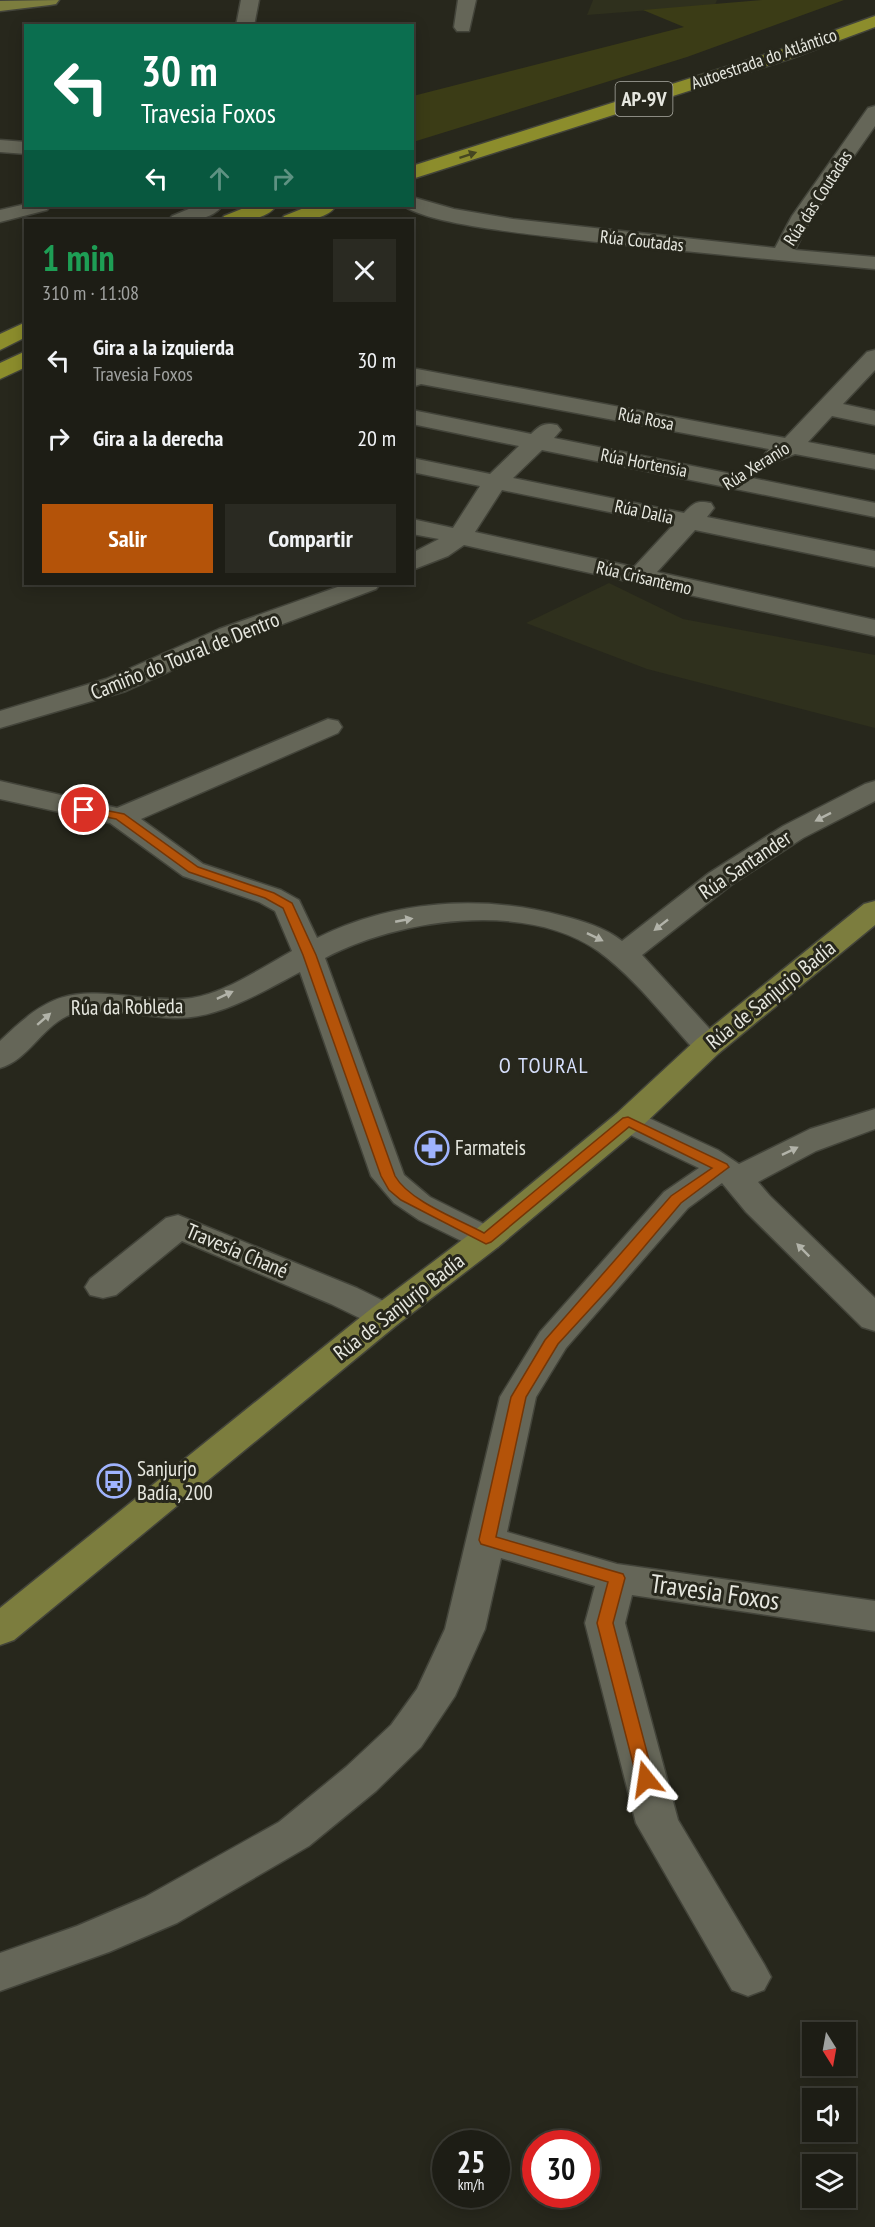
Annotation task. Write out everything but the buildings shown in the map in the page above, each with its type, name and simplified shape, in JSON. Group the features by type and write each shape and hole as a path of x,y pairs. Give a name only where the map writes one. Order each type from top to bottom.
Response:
{"highway":[{"name":"Autoestrada do Atlántico","path":"414,172 786,54 875,21"},
{"path":"234,219 264,207"},
{"path":"294,219 324,207"},
{"path":"0,343 24,329"},
{"path":"0,372 24,359"}],"main road":[{"path":"0,6 50,0"},
{"name":"Rúa de Sanjurjo Badía","path":"0,1630 385,1316 486,1239 628,1121 708,1046 875,910"}],"street":[{"path":"245,24 250,0"},
{"path":"463,27 467,0"},
{"name":"Rúa das Coutadas","path":"782,255 802,216 875,112"},
{"path":"0,146 24,148"},
{"name":"Rúa Coutadas","path":"414,204 457,216 541,229 875,263"},
{"path":"0,216 36,207"},
{"path":"181,219 210,207"},
{"name":"Rúa Xeranio","path":"639,577 726,480 790,447 875,357"},
{"name":"Rúa Rosa","path":"415,378 875,462"},
{"path":"414,562 438,551 460,536 495,482 574,406"},
{"path":"827,408 875,418"},
{"name":"Rúa Hortensia","path":"414,417 875,510"},
{"name":"Rúa Dalia","path":"414,465 875,559"},
{"name":"Rúa Crisantemo","path":"414,526 639,577 873,625"},
{"name":"Camiño do Toural de Dentro","path":"0,720 116,686 228,635 365,585"},
{"path":"120,817 328,727"},
{"path":"0,790 120,817 194,870 270,896 288,906 309,955 388,1176 394,1187 406,1197 486,1239"},
{"name":"Rúa Santander","path":"624,954 720,879 794,832 875,790"},
{"name":"Rúa da Robleda","path":"0,1058 54,1010 71,1005 92,1003 169,1010 195,1006 218,999 359,932 428,915 472,912 543,918 579,929 603,940 624,954 708,1046"},
{"path":"0,1972 93,1939 161,1910 294,1834 361,1779 406,1736 434,1696 465,1629 518,1397 553,1340 676,1200 730,1173 854,1124 875,1119"},
{"path":"628,1121 730,1173 828,1275 875,1319"},
{"name":"Travesía Chané","path":"103,1287 178,1226 344,1296 385,1316"},
{"path":"828,1275 875,1284"},
{"name":"Travesia Foxos","path":"487,1540 617,1578 875,1616"},
{"path":"617,1578 605,1623 657,1823 748,1977"}],"shaded area":[{"path":"593,0 717,0 715,5 587,15"},
{"path":"762,0 844,0 687,57 414,142 414,96 684,27 643,10"},
{"path":"609,583 683,619 875,655 875,728 647,669 526,623"}],"place":[{"name":"Farmateis","path":"432,1148"},
{"name":"Sanjurjo Badía, 200","path":"114,1481"}],"district":[{"name":"O TOURAL","path":"544,1065"}],"route":[{"path":"84,810 120,817 194,870 270,896 288,906 309,955 388,1176 394,1187 406,1197 486,1239 628,1121 706,1157 722,1167 676,1200 553,1340 518,1397 487,1540 617,1578 605,1623 646,1779"}]}
